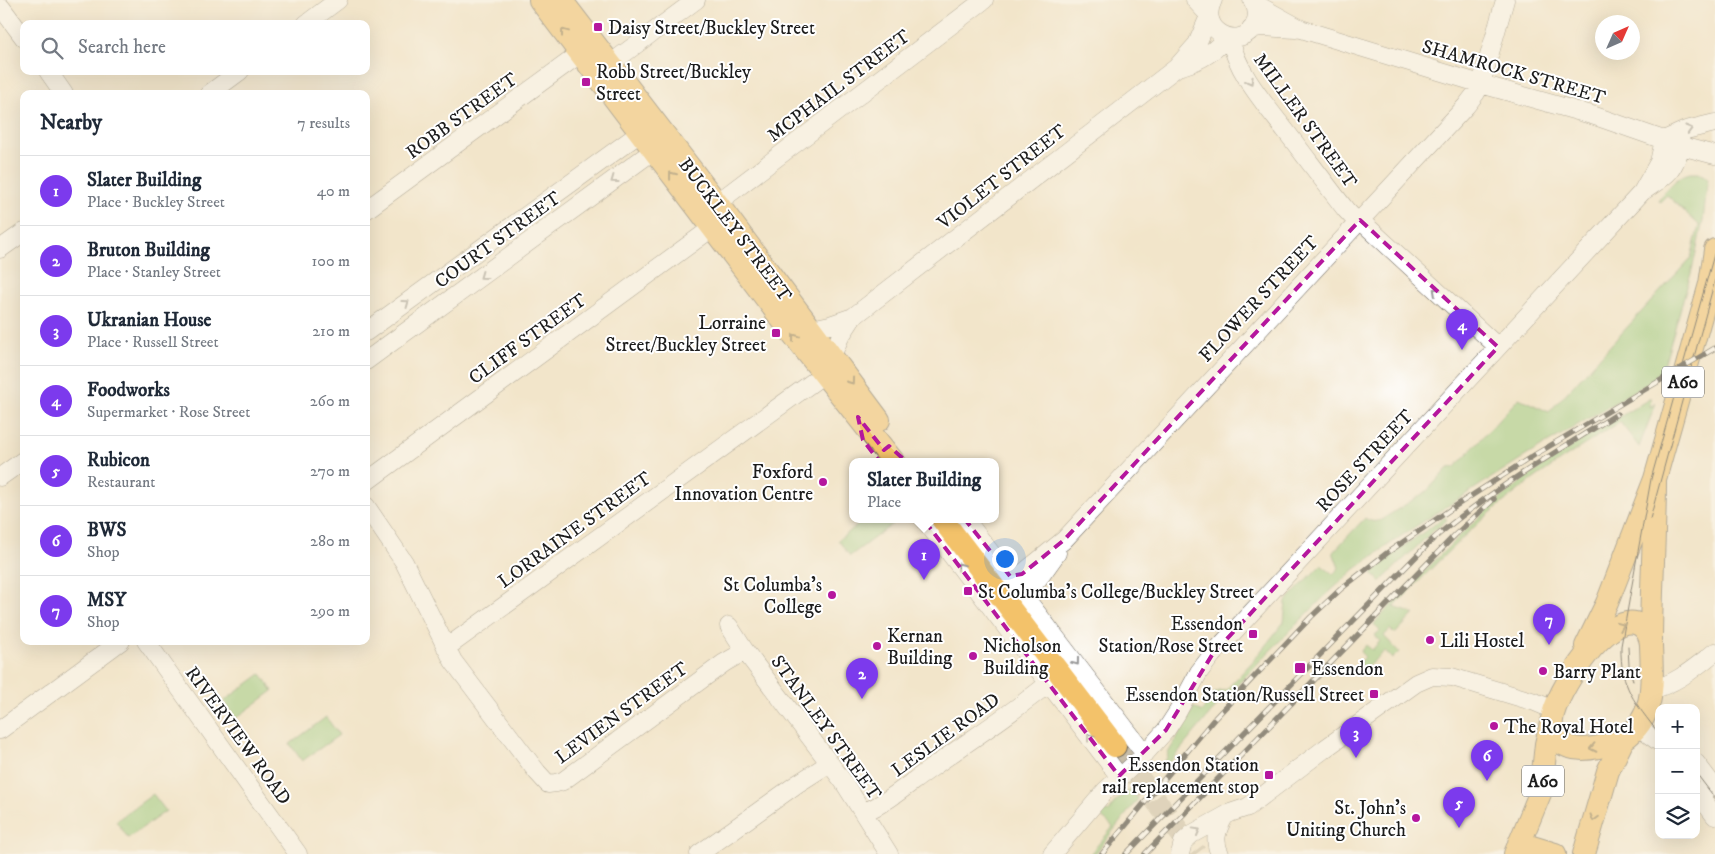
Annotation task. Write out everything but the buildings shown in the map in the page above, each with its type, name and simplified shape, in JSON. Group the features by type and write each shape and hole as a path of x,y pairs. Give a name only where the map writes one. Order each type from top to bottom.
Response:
{"main road":[{"name":"BUCKLEY STREET","path":"540,0 587,48 828,365 905,458"},
{"name":"BUCKLEY STREET","path":"562,0 587,48"},
{"name":"BUCKLEY STREET","path":"603,69 640,133 653,151 714,215 811,329 828,365 858,417 891,458"},
{"name":"A60","path":"1517,849 1541,791 1546,744 1554,712 1607,603 1655,480 1713,280 1715,250"},
{"name":"A60","path":"1584,854 1608,771 1630,733 1645,715 1653,701 1651,644 1655,480"},
{"path":"945,523 1115,746"},
{"name":"A60","path":"1572,674 1597,644 1620,625 1632,622 1640,625 1648,634 1651,644"},
{"name":"A60","path":"1554,712 1552,725 1556,736 1562,743 1571,748 1587,749 1630,733"},
{"path":"1517,849 1555,854"}],"street":[{"path":"311,20 338,0"},
{"path":"603,69 696,0"},
{"name":"MCPHAIL STREET","path":"714,215 984,0"},
{"path":"1195,0 1211,11 1213,27 1228,37"},
{"name":"FLOWER STREET","path":"1010,576 1022,574 1064,540 1465,108 1481,84 1505,0"},
{"path":"1251,29 1257,16 1253,1"},
{"name":"SHAMROCK STREET","path":"1253,1 1302,29 1481,84 1595,116 1681,146 1715,155"},
{"path":"4,5 20,31"},
{"name":"VIOLET STREET","path":"811,329 852,317 1176,68 1197,44 1211,11"},
{"name":"SHAMROCK STREET","path":"1228,37 1243,35 1251,29 1262,27 1302,29"},
{"name":"VIOLET STREET","path":"1176,68 1192,63 1214,50 1228,37"},
{"name":"MILLER STREET","path":"1228,37 1236,61 1255,91 1346,210 1498,347"},
{"name":"ROBB STREET","path":"370,207 587,48"},
{"path":"51,75 61,90"},
{"path":"214,90 235,75"},
{"path":"1664,140 1686,130 1715,123"},
{"name":"COURT STREET","path":"370,329 640,133"},
{"name":"ROSE STREET","path":"1642,192 1658,165 1664,140"},
{"name":"ROSE STREET","path":"1052,854 1105,791 1145,754 1172,721 1199,672 1212,655 1642,192 1671,171 1681,146"},
{"name":"COURT STREET","path":"370,359 653,151"},
{"name":"CLIFF STREET","path":"370,479 714,215"},
{"path":"0,249 20,235"},
{"name":"VIOLET STREET","path":"828,365 840,337 852,317"},
{"name":"LORRAINE STREET","path":"446,648 828,365"},
{"name":"BUCKLEY STREET","path":"858,417 861,424 860,436 878,458"},
{"path":"0,477 20,463"},
{"name":"LEVIEN STREET","path":"370,512 404,562 446,648 463,676 536,772 548,784 563,781 724,663 745,651"},
{"path":"927,523 1049,683 1126,771"},
{"path":"968,523 1145,754"},
{"name":"FLOWER STREET","path":"1025,596 1053,560 1064,540"},
{"name":"STANLEY STREET","path":"729,626 745,651 830,763 889,854"},
{"path":"0,730 116,645"},
{"name":"RIVERVIEW ROAD","path":"149,645 298,854"},
{"path":"1653,701 1668,685 1715,652"},
{"path":"1180,854 1182,844 1187,837 1230,813 1248,807 1343,734 1416,682 1440,676 1452,677 1535,702 1554,712"},
{"name":"LESLIE ROAD","path":"864,813 899,794 930,769 1025,703 1049,683"},
{"path":"1630,733 1655,741"},
{"path":"699,854 797,784 830,763"},
{"path":"1700,768 1715,788"},
{"path":"1698,794 1715,816"},
{"path":"1220,854 1216,845 1216,835 1224,818"}],"highlighted area":[{"path":"1360,220 1498,347 1212,655 1166,730 1119,776 863,440 858,417 884,450 889,446 951,502 1010,576 1022,574 1064,540"}],"green space":[{"path":"1690,173 1699,173 1708,178 1703,221 1692,270 1661,375 1519,460 1401,536 1355,569 1261,660 1210,714 1166,767 1162,763 1167,758 1194,707 1202,712 1211,695 1226,690 1253,661 1284,622 1286,601 1321,565 1333,574 1339,568 1333,552 1365,518 1373,521 1381,520 1427,491 1448,468 1455,467 1519,398 1549,412 1691,258 1699,225 1667,195 1660,202 1658,200 1676,180"},
{"path":"1651,398 1650,407 1656,403 1639,447 1620,422 1564,458 1494,509 1394,607 1414,614 1395,634 1390,629 1384,636 1399,652 1392,659 1385,651 1367,667 1358,664 1365,657 1360,652 1366,645 1372,650 1380,641 1375,635 1380,631 1374,625 1376,621 1456,539 1490,508 1507,493 1559,455"},
{"path":"1445,517 1447,520 1380,582 1372,573 1388,557"},
{"path":"861,523 894,523 850,556 838,540"},
{"path":"261,674 273,691 236,718 224,701"},
{"path":"326,717 339,735 302,761 290,744"},
{"path":"1130,790 1138,799 1095,854 1090,854 1113,827 1098,814 1103,810 1109,812 1115,802"},
{"path":"153,794 166,811 128,838 116,821"}],"tunnel":[{"path":"1115,746 1196,854"}],"tram line":[{"path":"1655,729 1636,703 1626,684 1621,661 1621,646 1651,479 1715,251"},
{"path":"1650,519 1715,280"},
{"path":"1628,647 1629,665 1633,681"},
{"path":"1700,778 1715,798"}],"railway":[{"path":"1102,854 1215,718 1311,617 1342,588 1387,553 1536,454 1715,348"},
{"path":"1126,854 1433,539 1500,489 1617,414"},
{"path":"1145,854 1455,535 1494,499"}],"place":[{"name":"Daisy Street/Buckley Street","path":"598,27"},
{"name":"Robb Street/Buckley Street","path":"586,82"},
{"name":"Lorraine Street/Buckley Street","path":"776,333"},
{"name":"Foodworks","path":"1462,350"},
{"name":"Foxford Innovation Centre","path":"823,482"},
{"name":"Slater Building","path":"924,580"},
{"name":"St Columba's College/Buckley Street","path":"968,591"},
{"name":"St Columba's College","path":"832,595"},
{"name":"Essendon Station/Rose Street","path":"1253,634"},
{"name":"Lili Hostel","path":"1430,640"},
{"name":"MSY","path":"1549,645"},
{"name":"Kernan Building","path":"877,646"},
{"name":"Nicholson Building","path":"973,656"},
{"name":"Essendon","path":"1300,668"},
{"name":"Barry Plant","path":"1543,671"},
{"name":"Essendon Station/Russell Street","path":"1374,694"},
{"name":"Bruton Building","path":"862,699"},
{"name":"The Royal Hotel","path":"1494,726"},
{"name":"Ukranian House","path":"1356,758"},
{"name":"Essendon Station rail replacement stop","path":"1269,775"},
{"name":"BWS","path":"1487,781"},
{"name":"St. John's Uniting Church","path":"1416,818"},
{"name":"Rubicon","path":"1459,828"}]}
